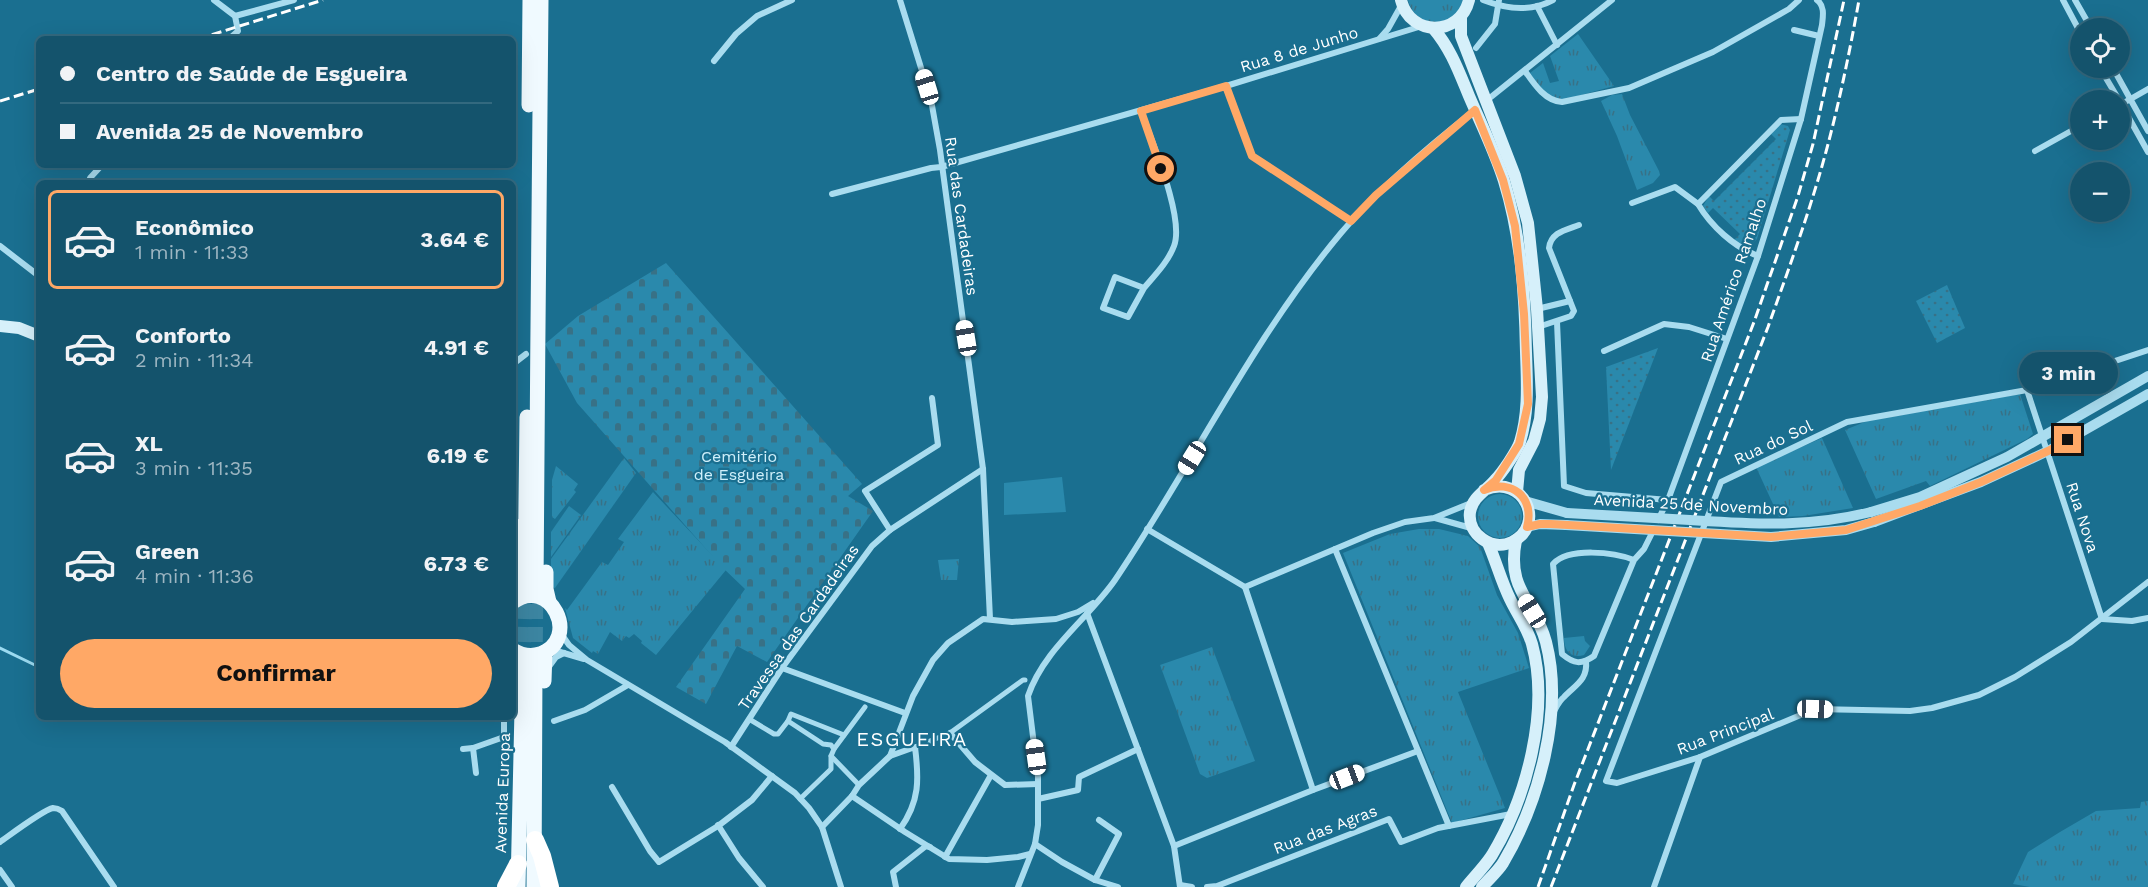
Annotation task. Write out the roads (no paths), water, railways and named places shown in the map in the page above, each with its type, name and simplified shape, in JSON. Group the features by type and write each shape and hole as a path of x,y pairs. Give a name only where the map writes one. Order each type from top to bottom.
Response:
{"highway":[{"path":"535,840 550,887"},
{"path":"506,887 518,864"}],"main road":[{"path":"529,666 547,650 559,633 558,616 549,602 546,589 546,494 532,474 526,354 530,0"},
{"path":"520,590 532,474 536,365 541,0"},
{"path":"1401,2 1411,19 1427,27 1449,48 1503,180 1515,226 1524,314 1528,404 1519,444 1496,480 1473,503 1470,512 1473,529 1477,535 1488,543 1506,545 1516,540 1527,527 1529,513 1521,496 1519,470 1534,441 1540,419 1542,397 1537,309 1528,223 1515,176 1461,36 1461,17 1469,0"},
{"path":"1427,27 1446,27 1461,17"},
{"path":"0,326 19,328 36,335"},
{"path":"520,590 517,494 532,474"},
{"path":"1484,490 1499,486 1521,496"},
{"path":"1482,887 1502,864 1533,796 1542,772 1550,719 1550,667 1546,642 1540,625 1518,586 1513,562 1516,540"},
{"path":"1466,887 1491,856 1511,814 1524,783 1536,724 1538,677 1531,641 1509,597 1488,543"},
{"path":"520,590 549,602"},
{"path":"516,651 527,656 547,650"},
{"name":"Avenida Europa","path":"529,666 541,778 535,804 534,887"},
{"name":"Avenida Europa","path":"518,887 518,804 513,778 529,666"}],"street":[{"path":"214,0 235,16 238,32 233,36"},
{"path":"235,16 294,0"},
{"path":"714,61 736,34 758,16 792,0"},
{"name":"Rua das Cardadeiras","path":"900,0 931,100 946,190 983,469 990,619"},
{"path":"1483,0 1514,8 1537,6 1553,0"},
{"path":"1486,101 1612,0"},
{"path":"1525,70 1540,91 1552,102 1629,88 1713,52 1789,9 1799,0"},
{"name":"Rua Américo Ramalho","path":"1550,719 1562,698 1583,680 1587,669 1586,661 1594,656 1634,560 1644,549 1668,500 1758,256 1802,118 1823,12 1821,3 1817,0"},
{"path":"2062,0 2072,18"},
{"path":"2075,0 2085,18"},
{"name":"Rua 8 de Junho","path":"1380,38 1388,29 1401,2"},
{"path":"1476,48 1495,24 1499,3"},
{"path":"1537,6 1557,45"},
{"name":"Rua 8 de Junho","path":"832,194 941,167 1141,111 1380,38 1427,27"},
{"path":"1794,30 1819,36"},
{"path":"1226,86 1252,156 1351,221"},
{"path":"2148,89 2130,99 2148,131"},
{"path":"1018,887 1035,844 1038,825 1038,784 1028,696 1032,684 1070,631 1113,583 1274,324 1311,271 1351,221 1376,195 1475,110"},
{"path":"1141,111 1175,213 1175,244 1166,262 1144,288 1128,317 1103,308 1115,277 1144,288"},
{"path":"1698,204 1781,120 1802,118"},
{"path":"2130,120 2148,152"},
{"path":"2035,152 2070,132"},
{"path":"91,180 90,178 99,168"},
{"path":"1632,203 1675,187 1698,204 1734,244 1758,256"},
{"path":"1537,328 1571,316 1574,311 1549,248 1550,240 1555,234 1579,225"},
{"path":"0,246 36,274"},
{"path":"1537,309 1570,301"},
{"path":"1557,322 1564,486 1586,494 1668,500"},
{"path":"1604,351 1664,324 1689,327 1727,339"},
{"name":"Rua do Sol","path":"1606,781 1721,482 1847,422 2027,390 2148,350"},
{"path":"516,362 526,354"},
{"name":"Avenida 25 de Novembro","path":"1527,527 1540,524 1566,525 1771,537 1846,530 2007,457 2148,376"},
{"name":"Rua Nova","path":"2027,390 2102,619"},
{"name":"Avenida 25 de Novembro","path":"1521,496 1567,513 1770,525 1873,517 1981,482 2048,451 2148,394"},
{"path":"890,530 865,491 938,445 932,398"},
{"name":"Travessa das Cardadeiras","path":"731,747 782,668 872,546 890,530 983,469"},
{"path":"1245,587 1405,522 1434,518 1473,503"},
{"path":"1434,518 1467,525 1473,529"},
{"path":"1147,529 1245,587 1313,790"},
{"path":"1335,549 1449,826"},
{"path":"1562,654 1553,564 1558,558 1571,554 1613,554 1634,560"},
{"name":"Rua Principal","path":"1606,781 1617,783 1700,757 1815,709 1890,712 1938,707 1979,695 1997,687 2071,642 2148,582"},
{"path":"890,756 905,713 933,660 948,643 982,619 1012,622 1056,619 1078,612 1100,598"},
{"path":"1087,613 1174,846 1180,886 1192,887"},
{"path":"1064,616 1069,623 1070,631"},
{"path":"2102,619 2132,621 2148,618"},
{"path":"559,633 587,660 731,747 800,799 822,827 841,887"},
{"path":"1546,642 1571,662 1586,661"},
{"path":"547,650 587,660"},
{"path":"529,666 565,653"},
{"path":"782,668 905,713"},
{"path":"822,827 852,796 859,785 890,756 950,733 990,702 1026,680"},
{"path":"554,721 585,710 628,685"},
{"path":"800,799 831,769 831,756 834,749 865,706"},
{"path":"749,719 774,735 778,734 792,714 844,735"},
{"path":"795,725 800,718"},
{"path":"463,749 473,748 504,737 504,720"},
{"path":"788,721 823,744 831,745 834,749"},
{"path":"950,733 961,748 1005,785 1038,784"},
{"path":"900,829 910,815 919,777 915,747"},
{"path":"473,748 476,773"},
{"path":"1038,799 1078,790 1079,777 1138,749"},
{"path":"1174,846 1418,751"},
{"path":"831,756 859,785"},
{"path":"1654,887 1700,757"},
{"path":"945,857 991,775"},
{"path":"612,787 659,862 718,825 752,800 772,776"},
{"path":"852,796 900,829 950,859 987,860 1030,854"},
{"path":"0,842 52,808 57,808 62,811 114,887"},
{"name":"Rua das Agras","path":"1207,887 1217,886 1389,819 1401,842 1438,828 1511,814"},
{"path":"1095,880 1119,834 1099,820"},
{"path":"718,825 739,858 763,887"},
{"path":"1035,844 1095,880 1118,887"},
{"path":"896,887 892,872 926,846 930,848"},
{"path":"0,870 12,887"}],"waterway":[{"path":"0,648 36,666"}],"tunnel":[{"path":"523,665 525,588"},
{"path":"535,665 536,588"}],"railway":[{"path":"208,36 323,0"},
{"path":"1538,887 1574,785 1754,322 1798,196 1813,144 1844,0"},
{"path":"1551,887 1792,260 1827,148 1859,0"},
{"path":"0,101 36,90"}],"district":[{"name":"ESGUEIRA","path":"912,739"}],"park label":[{"name":"Cemitério de Esgueira","path":"739,465"}]}
